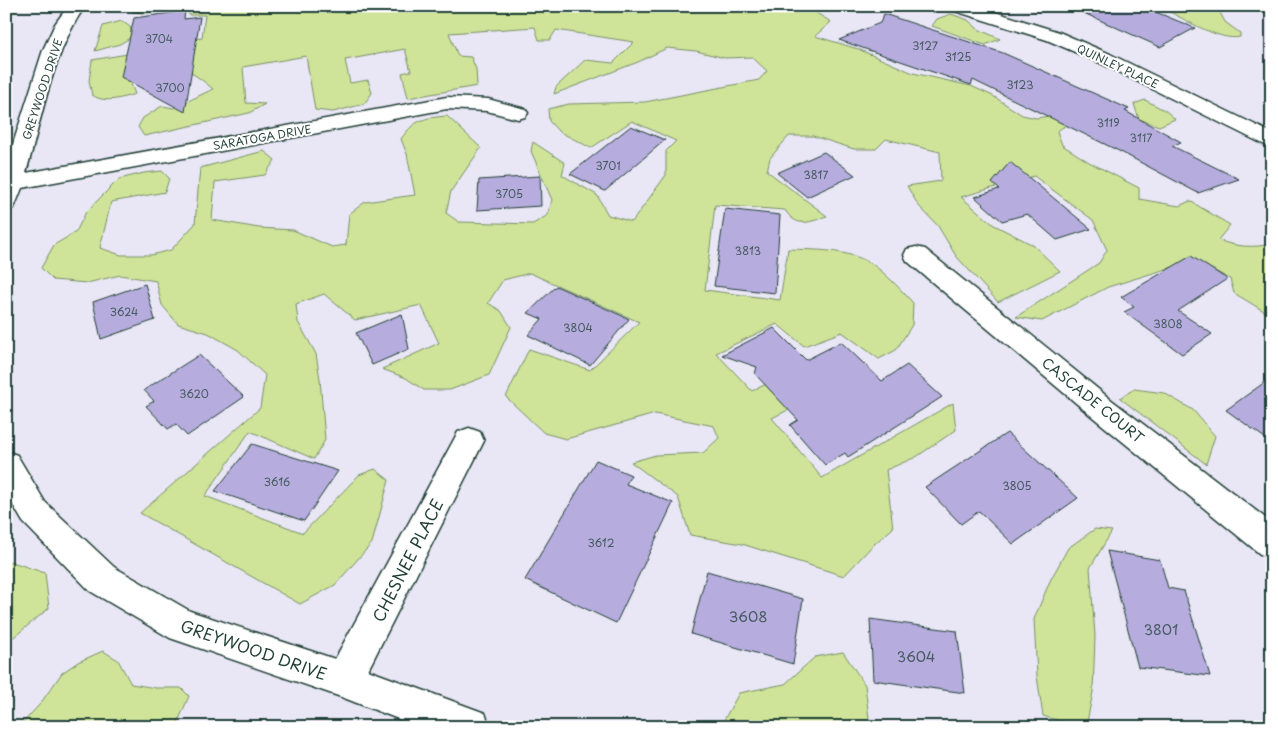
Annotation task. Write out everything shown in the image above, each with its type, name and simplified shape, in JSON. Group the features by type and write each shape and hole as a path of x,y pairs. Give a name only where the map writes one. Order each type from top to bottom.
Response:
{"street":[{"name":"GREYWOOD DRIVE","path":"6,203 9,183 52,50 64,24 77,6"},
{"name":"QUINLEY PLACE","path":"958,6 1054,36 1104,58 1272,141"},
{"name":"SARATOGA DRIVE","path":"9,183 447,103 488,105 518,112"},
{"name":"CASCADE COURT","path":"916,255 1099,406 1272,543"},
{"name":"CHESNEE PLACE","path":"344,680 469,440"},
{"name":"GREYWOOD DRIVE","path":"6,464 34,512 102,579 182,626 344,680 471,727"}],"green space":[{"path":"162,6 747,6 763,11 766,6 805,6 831,22 815,36 858,49 913,73 971,86 993,96 1022,115 1036,118 1050,116 1068,124 1057,131 1062,145 1089,162 1139,188 1139,199 1179,206 1190,201 1230,225 1218,240 1245,246 1272,244 1272,316 1234,293 1230,279 1202,264 1176,266 1108,287 1042,321 1016,317 1099,263 1107,250 1093,220 1034,176 961,197 994,225 1033,245 1060,271 998,302 956,256 938,226 918,205 907,186 941,181 940,152 886,139 876,149 854,149 813,136 789,136 770,158 767,171 827,216 809,222 799,222 794,220 785,210 715,205 705,290 780,300 788,249 841,253 861,258 870,263 898,287 913,303 912,325 896,350 879,359 842,332 804,346 777,324 716,353 752,391 789,373 814,397 772,418 822,478 953,403 956,430 916,457 886,470 893,528 873,545 844,576 742,544 690,535 678,497 631,462 656,455 703,453 719,438 714,426 655,414 566,439 544,433 506,397 529,349 590,370 639,322 530,273 503,280 488,303 501,311 511,327 489,375 450,390 424,390 406,378 382,369 439,343 421,305 355,320 324,294 296,304 298,322 316,354 325,440 314,459 250,431 205,496 303,533 359,475 375,469 389,480 372,543 335,585 300,604 140,513 260,408 265,375 238,350 208,333 178,324 162,305 156,281 120,275 87,283 53,280 41,268 54,245 76,232 86,212 119,179 162,171 169,178 165,192 111,202 100,248 121,255 151,255 171,250 195,224 200,168 264,151 275,160 265,175 215,182 212,220 259,228 293,230 332,247 346,245 349,214 365,202 415,195 407,154 401,139 416,123 426,119 447,116 481,148 451,191 446,213 459,222 533,224 548,215 552,200 531,151 533,142 565,163 562,175 597,195 608,215 632,222 666,175 666,151 676,141 632,121 591,148 558,131 549,121 548,109 569,104 645,102 759,80 767,71 752,57 725,58 696,51 667,48 638,62 554,94 556,87 585,60 613,63 634,42 556,30 550,40 539,40 535,27 449,33 458,56 471,57 476,69 477,86 408,98 402,73 411,71 405,49 345,60 350,83 368,80 372,93 364,104 333,112 315,110 306,56 243,67 246,103 265,104 249,113 144,136 138,127 143,118 162,106 174,108 213,89 191,73 173,67 155,71 131,84 135,94 108,100 92,95 89,81 92,60 186,44 186,40 202,38 205,15 189,15 189,9 145,13 132,12"},
{"path":"1159,6 1223,6 1219,11 1225,22 1240,33 1240,37 1231,38 1210,32"},
{"path":"951,14 968,20 978,29 1000,39 985,45 932,26 937,19"},
{"path":"122,21 130,27 133,36 120,44 95,51 103,26"},
{"path":"1145,100 1166,111 1175,119 1159,126 1139,119 1134,104"},
{"path":"1134,389 1164,393 1193,410 1215,436 1206,464 1120,398"},
{"path":"1095,529 1112,531 1090,568 1095,636 1093,692 1086,727 1081,727 1043,716 1037,676 1034,619 1050,581 1068,548"},
{"path":"9,561 45,573 49,608 14,637 6,638 6,562"},
{"path":"103,651 118,660 131,684 156,688 181,688 189,696 178,722 173,727 19,727 40,704 62,673 78,662"},
{"path":"843,652 865,685 870,727 720,727 739,693 785,684 815,657"}],"building":[{"path":"1068,6 1141,6 1195,28 1160,47"},
{"path":"185,11 184,19 200,17 185,112 121,77 134,18"},
{"path":"884,14 1003,53 1129,109 1125,111 1181,142 1172,146 1239,179 1198,193 1121,152 973,80 971,85 839,40 880,23"},
{"path":"631,126 665,140 605,191 570,174"},
{"path":"824,152 855,175 807,197 777,173"},
{"path":"1010,162 1091,229 1057,240 1027,214 1002,221 975,197 999,189 992,183"},
{"path":"540,176 541,206 477,210 479,180"},
{"path":"725,209 780,215 775,293 714,286"},
{"path":"1191,256 1227,279 1178,311 1212,334 1182,354 1124,312 1134,307 1121,297"},
{"path":"145,284 155,320 101,339 93,302"},
{"path":"556,286 629,319 590,365 528,335 542,319 528,313"},
{"path":"402,314 409,349 372,365 356,333"},
{"path":"774,328 806,360 841,342 882,381 907,365 942,397 848,457 845,453 825,465 790,425 798,420 755,374 757,367 722,355"},
{"path":"199,355 244,397 187,436 176,424 168,429 146,406 154,401 144,390"},
{"path":"1272,377 1272,443 1226,410"},
{"path":"1007,433 1078,498 1013,544 979,511 961,524 925,487"},
{"path":"252,444 338,471 304,521 215,491"},
{"path":"596,460 631,475 626,484 673,503 616,623 525,580"},
{"path":"1107,551 1160,560 1168,588 1184,591 1210,676 1138,667"},
{"path":"707,571 803,599 793,664 691,634"},
{"path":"870,619 957,631 965,693 873,680"}]}
